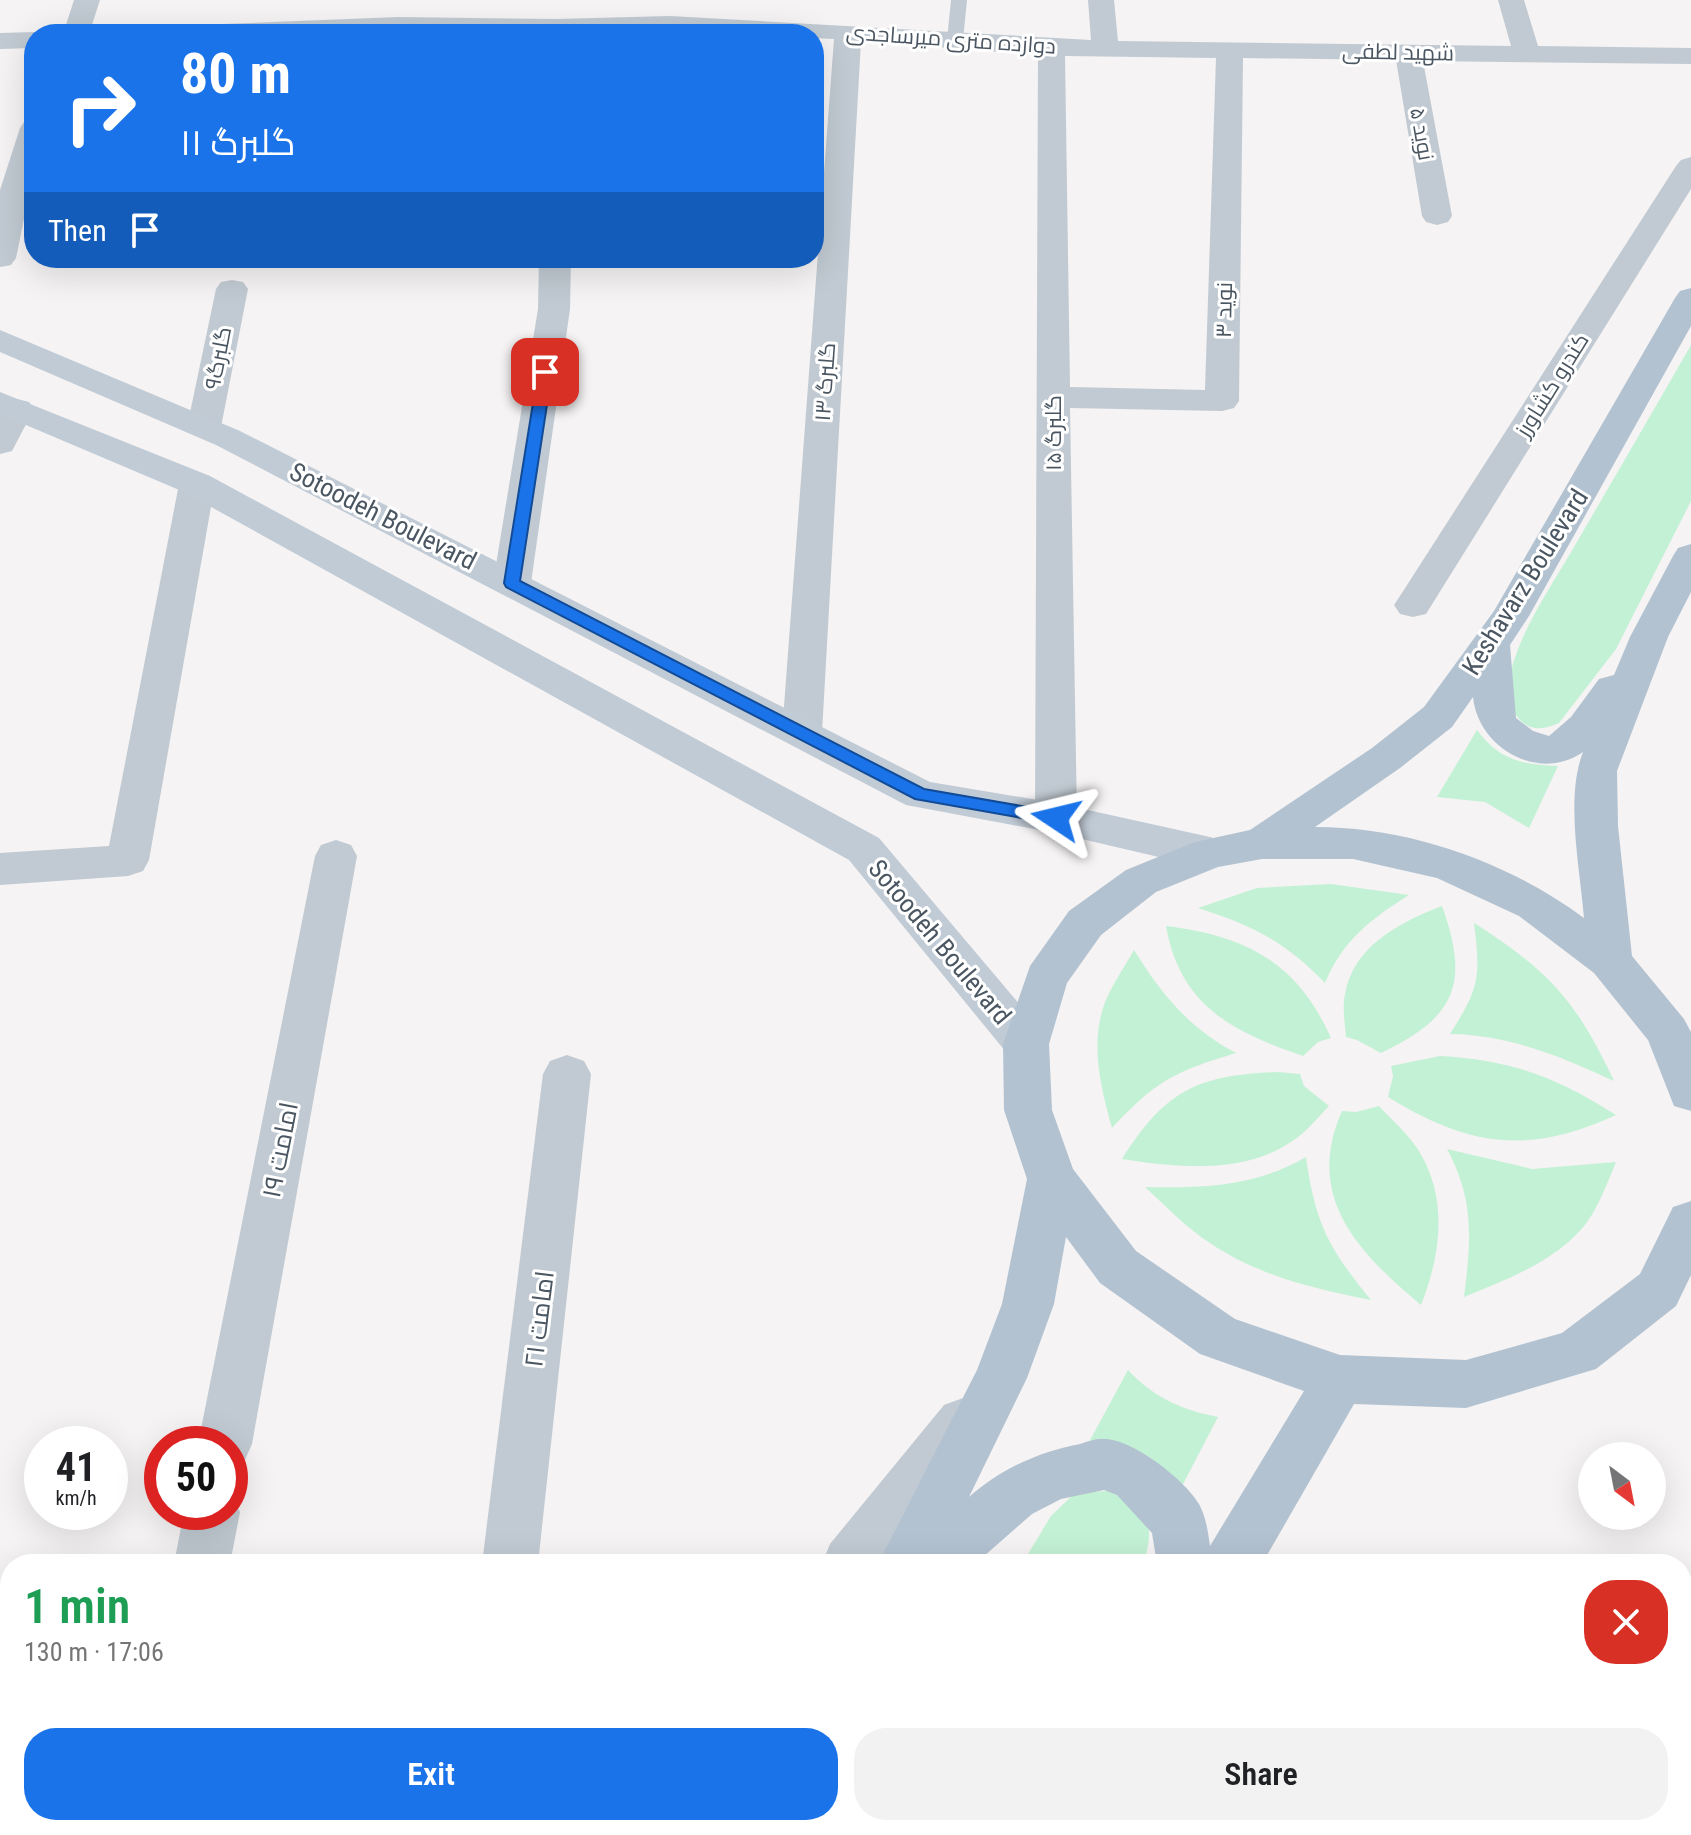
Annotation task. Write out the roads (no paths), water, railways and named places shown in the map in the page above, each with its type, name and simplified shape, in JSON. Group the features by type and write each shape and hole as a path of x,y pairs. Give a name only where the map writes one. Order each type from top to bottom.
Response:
{"main road":[{"name":"Keshavarz Boulevard","path":"1262,843 1386,758 1438,717 1491,646 1691,298"},
{"name":"Sotoodeh Boulevard","path":"0,340 204,427 921,795 1056,818 1210,853"},
{"name":"Sotoodeh Boulevard","path":"9,405 197,484 864,849 1026,1044"},
{"path":"1610,961 1597,826 1596,771 1649,637 1691,556"},
{"path":"1491,646 1493,699 1503,730 1526,745 1552,750 1571,743 1586,727 1649,637"},
{"path":"1691,1092 1668,1032 1610,961 1534,904 1447,864 1353,843 1262,843 1210,853 1141,881 1085,923 1046,978 1026,1044 1028,1110 1052,1179 1118,1267 1218,1337 1340,1379 1466,1384 1577,1352 1658,1290 1691,1222"},
{"path":"911,1554 1000,1378 1028,1304 1052,1179"},
{"path":"1237,1554 1340,1379"},
{"path":"944,1554 1012,1495 1054,1475 1105,1464 1136,1477 1178,1521 1183,1554"}],"street":[{"path":"79,24 87,0"},
{"path":"1101,0 1105,47"},
{"path":"1511,0 1527,54"},
{"name":"دوازده متری میرساجدی","path":"277,24 402,12 499,24"},
{"name":"دوازده متری میرساجدی","path":"599,24 673,12 715,24"},
{"name":"دوازده متری میرساجدی","path":"824,32 1051,48 1105,47"},
{"name":"گلبرگ ۱۳","path":"802,733 848,32"},
{"path":"0,41 24,40"},
{"name":"شهید لطفی","path":"1105,47 1691,56"},
{"name":"گلبرگ ۱۵","path":"1051,48 1056,818"},
{"name":"نوید ۳","path":"1052,397 1222,401 1230,49"},
{"name":"نوید ۵","path":"1408,52 1437,216"},
{"path":"0,258 15,184 24,161"},
{"name":"کندرو کشاورز","path":"1413,605 1691,166"},
{"path":"512,583 554,309 555,268"},
{"name":"گلبرگ۹","path":"204,427 232,289"},
{"path":"0,444 9,405"},
{"path":"0,869 128,860 197,484"},
{"name":"امامت ۱۹","path":"228,1426 336,856"},
{"name":"امامت ۲۱","path":"511,1554 567,1074"},
{"path":"858,1554 1000,1378"},
{"path":"204,1554 209,1530"}],"lane":[{"path":"955,40 959,0"}]}
